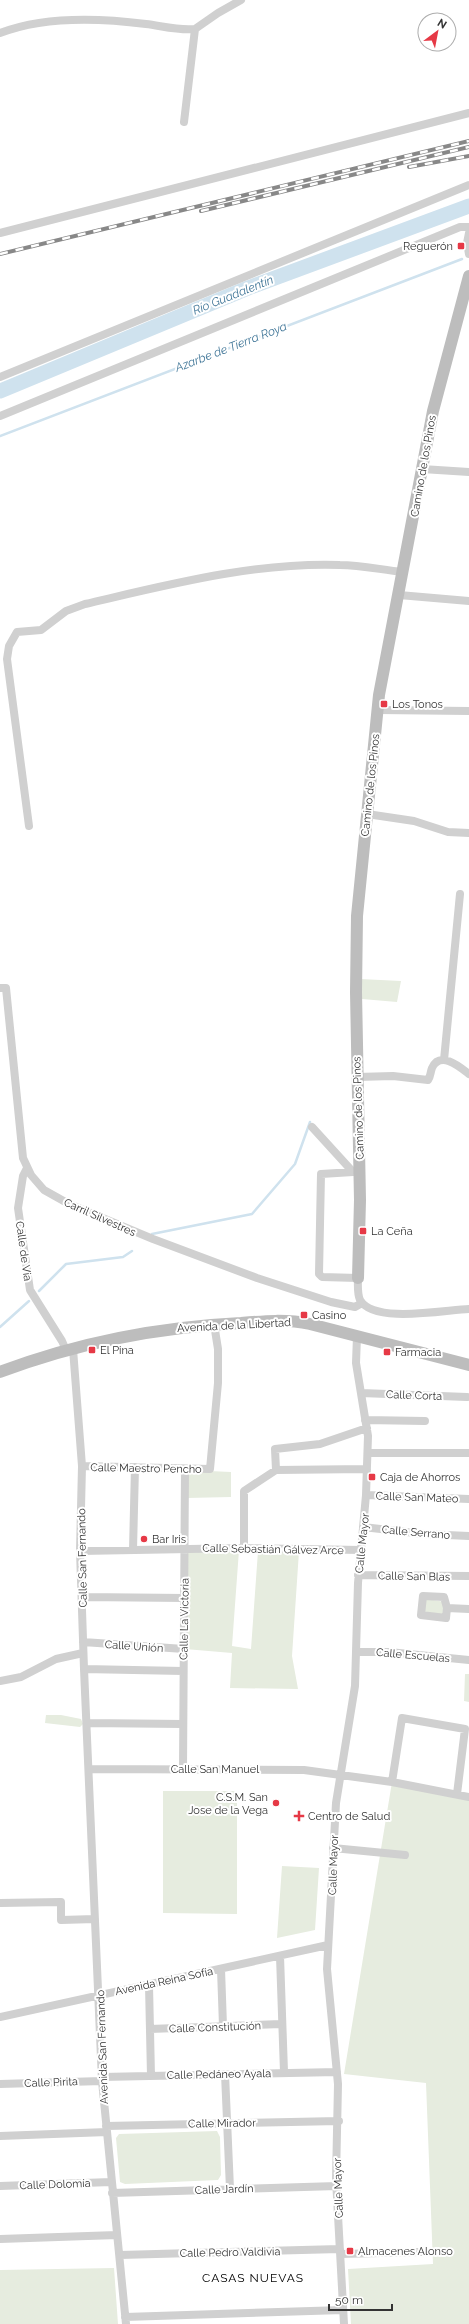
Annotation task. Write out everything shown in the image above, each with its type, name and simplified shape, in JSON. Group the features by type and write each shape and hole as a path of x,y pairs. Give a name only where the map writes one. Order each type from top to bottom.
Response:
{"street":[{"path":"0,33 25,24 54,21 136,23 196,29 218,13 241,0"},
{"path":"184,122 196,29"},
{"path":"0,233 469,112"},
{"path":"0,377 469,185"},
{"path":"0,416 460,227 469,227"},
{"path":"469,233 467,243 469,254"},
{"name":"Camino de los Pinos","path":"362,1303 358,1295 358,916 378,710 439,382 469,276"},
{"path":"422,469 469,472"},
{"path":"29,826 7,659 9,646 17,632 41,630 66,611 85,604 206,578 273,568 340,565 403,572"},
{"path":"399,595 469,601"},
{"path":"378,710 469,711"},
{"path":"368,814 414,821 448,832 469,833"},
{"path":"444,1060 460,894"},
{"name":"Carril Silvestres","path":"0,988 6,988 23,1158 27,1168 44,1190 69,1204 153,1239 312,1296 355,1307 362,1303"},
{"path":"357,1077 392,1076 428,1080 436,1062 444,1060 452,1061 469,1074"},
{"path":"312,1128 357,1172"},
{"name":"Calle de Via","path":"27,1168 23,1176 18,1208 30,1290 69,1349"},
{"path":"357,1172 321,1174 319,1274 322,1277 358,1278"},
{"path":"362,1303 371,1309 390,1314 469,1309"},
{"name":"Avenida de la Libertad","path":"0,1372 69,1349 173,1328 214,1324 296,1321 469,1365"},
{"name":"Calle Maestro Pencho","path":"82,1466 210,1470 218,1383 218,1349 214,1324"},
{"name":"Calle Mayor","path":"344,2324 337,2186 339,2121 337,2072 328,1986 328,1945 333,1848 340,1774 354,1695 357,1652 358,1575 366,1495 368,1453 366,1424 355,1351 357,1336"},
{"name":"Calle San Fernando","path":"69,1349 82,1466 80,1551 83,1654 89,1768"},
{"name":"Calle Corta","path":"361,1393 466,1397"},
{"path":"276,1470 276,1449 320,1444 366,1424 425,1421"},
{"path":"368,1453 469,1453"},
{"path":"133,1550 135,1467"},
{"name":"Calle La Victoria","path":"183,1769 182,1724 186,1548 185,1469"},
{"path":"244,1548 244,1491 276,1470 367,1469"},
{"name":"Calle San Mateo","path":"366,1495 469,1499"},
{"name":"Calle Serrano","path":"363,1527 424,1534 469,1536"},
{"name":"Calle Sebastián Gálvez Arce","path":"80,1551 186,1548 361,1550"},
{"name":"Calle San Blas","path":"358,1575 469,1576"},
{"path":"82,1597 185,1598"},
{"path":"447,1608 469,1609"},
{"name":"Calle Unión","path":"83,1642 184,1649"},
{"name":"Calle Escuelas","path":"357,1652 389,1652 469,1660"},
{"path":"0,1681 21,1677 56,1659 83,1654"},
{"path":"84,1669 183,1671"},
{"path":"392,1782 402,1718 465,1730 456,1794"},
{"path":"87,1723 182,1724"},
{"name":"Calle San Manuel","path":"89,1768 304,1770 392,1782 469,1797"},
{"name":"Avenida San Fernando","path":"89,1768 95,1919 100,1995 102,2079 111,2182 126,2320"},
{"path":"333,1848 405,1855"},
{"path":"0,1903 61,1902 61,1920 95,1919"},
{"name":"Avenida Reina Sofía","path":"0,2017 328,1945"},
{"path":"280,1956 281,2024 284,2072"},
{"path":"221,1969 223,2026"},
{"path":"149,1985 152,2076"},
{"name":"Calle Constitución","path":"150,2029 281,2024"},
{"name":"Calle Pedáneo Ayala","path":"102,2079 284,2072 337,2072"},
{"path":"225,2074 230,2189"},
{"name":"Calle Pirita","path":"0,2084 102,2079"},
{"name":"Calle Mirador","path":"0,2136 228,2123 339,2121"},
{"name":"Calle Dolomía","path":"0,2186 111,2182"},
{"name":"Calle Jardín","path":"112,2192 337,2186"},
{"path":"0,2239 117,2235"},
{"name":"Calle Pedro Valdivia","path":"120,2255 420,2252"},
{"path":"126,2320 343,2310"}],"shaded area":[{"path":"360,979 401,981 397,1002 362,999"},
{"path":"187,1470 231,1472 231,1497 187,1498"},
{"path":"187,1550 239,1550 232,1646 251,1649 258,1551 299,1551 292,1656 298,1689 230,1688 232,1653 185,1649"},
{"path":"427,1599 445,1602 444,1616 423,1613 424,1601"},
{"path":"465,1674 469,1674 469,1702 464,1701"},
{"path":"46,1715 61,1715 81,1719 83,1724 80,1727 45,1723"},
{"path":"392,1782 469,1796 469,2324 351,2324 348,2269 433,2264 426,2083 344,2074"},
{"path":"163,1791 237,1791 237,1914 163,1913"},
{"path":"282,1866 319,1868 315,1930 277,1938"},
{"path":"217,2131 220,2137 221,2175 218,2180 125,2184 120,2182 116,2138 119,2134"},
{"path":"114,2268 118,2324 0,2324 0,2270"}],"waterway":[{"name":"Río Guadalentín","path":"0,391 248,288 469,206"},
{"name":"Azarbe de Tierra Roya","path":"0,436 462,259"},
{"path":"152,1234 252,1214 295,1164 310,1122"},
{"path":"39,1291 66,1264 123,1257 132,1251"},
{"path":"0,1327 29,1301"}],"railway":[{"path":"0,254 469,141"},
{"path":"201,211 469,147"},
{"path":"409,167 469,156"}],"place":[{"name":"Reguerón","path":"461,246"},
{"name":"Los Tonos","path":"384,704"},
{"name":"La Ceña","path":"363,1231"},
{"name":"Casino","path":"304,1315"},
{"name":"El Pina","path":"92,1350"},
{"name":"Farmacia","path":"387,1352"},
{"name":"Caja de Ahorros","path":"372,1477"},
{"name":"Bar Iris","path":"144,1539"},
{"name":"C.S.M. San Jose de la Vega","path":"276,1803"},
{"name":"Centro de Salud","path":"299,1816"},
{"name":"Almacenes Alonso","path":"350,2251"}],"district":[{"name":"CASAS NUEVAS","path":"253,2278"}]}
